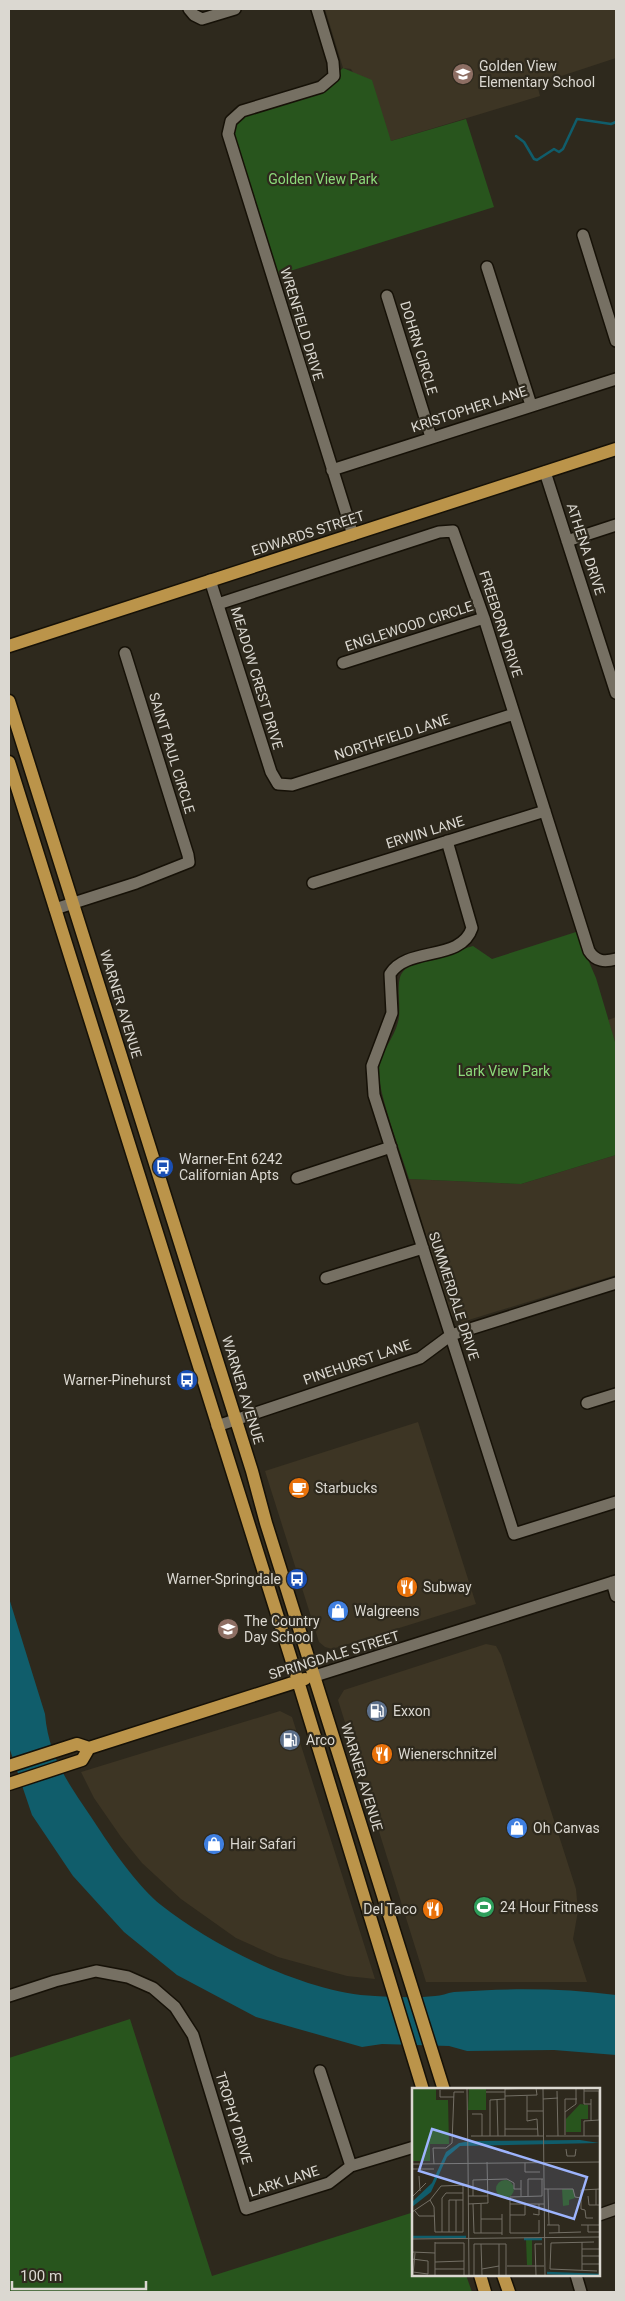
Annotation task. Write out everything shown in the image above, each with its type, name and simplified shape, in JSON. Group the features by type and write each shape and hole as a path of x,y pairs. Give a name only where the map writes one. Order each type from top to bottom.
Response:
{"main road":[{"name":"EDWARDS STREET","path":"9,646 616,449"},
{"name":"WARNER AVENUE","path":"9,701 236,1419 279,1563 443,2088"},
{"path":"9,762 298,1681 422,2088"},
{"path":"241,1500 254,1518 269,1563 279,1563"},
{"name":"SPRINGDALE STREET","path":"10,1766 77,1744 89,1748 315,1676"},
{"name":"SPRINGDALE STREET","path":"14,1782 82,1760 89,1748"},
{"path":"364,1899 382,1894"},
{"path":"382,1957 389,1955 395,1961 401,1979 415,1996"},
{"path":"480,2276 486,2292"},
{"path":"503,2276 509,2292"}],"street":[{"path":"192,12 202,18 234,9"},
{"name":"WRENFIELD DRIVE","path":"317,9 333,62 334,76 321,87 242,111 231,121 228,134 353,535"},
{"path":"583,234 616,340"},
{"path":"487,267 531,405"},
{"name":"DOHRN CIRCLE","path":"387,296 431,437"},
{"name":"KRISTOPHER LANE","path":"332,470 616,379"},
{"name":"ATHENA DRIVE","path":"545,472 616,693"},
{"path":"567,541 616,525"},
{"name":"FREEBORN DRIVE","path":"218,604 446,530 453,532 484,618 589,952 596,959 606,962 616,959"},
{"name":"MEADOW CREST DRIVE","path":"210,580 271,772 278,784"},
{"name":"ENGLEWOOD CIRCLE","path":"343,663 484,618"},
{"name":"SAINT PAUL CIRCLE","path":"74,903 136,883 189,862 125,653"},
{"name":"NORTHFIELD LANE","path":"278,784 292,785 514,714"},
{"name":"ERWIN LANE","path":"313,882 545,811"},
{"name":"SUMMERDALE DRIVE","path":"447,841 471,919 470,934 456,946 398,964 393,969 389,978 392,1013 372,1066 374,1095 514,1534 616,1502"},
{"path":"55,909 74,903"},
{"path":"297,1178 391,1147"},
{"path":"326,1278 423,1248"},
{"name":"PINEHURST LANE","path":"217,1426 420,1358 451,1335 616,1283"},
{"path":"587,1403 616,1394"},
{"path":"614,1581 616,1596"},
{"name":"SPRINGDALE STREET","path":"315,1676 614,1581"},
{"name":"TROPHY DRIVE","path":"9,1996 55,1981 96,1971 128,1977 153,1988 175,2007 193,2035 246,2209"},
{"path":"320,2071 351,2166"},
{"name":"LARK LANE","path":"246,2209 329,2183 351,2166 412,2148"},
{"path":"600,2215 616,2209"},
{"path":"576,2276 581,2292"}],"shaded area":[{"name":"Golden View Elementary School","path":"325,9 616,9 616,58 537,84 540,96 391,141 351,69 343,68"},
{"path":"616,1017 616,1045 608,1020"},
{"path":"616,1155 616,1275 462,1322 450,1315 409,1179 521,1184"},
{"path":"418,1422 476,1604 332,1649 325,1647 319,1642 265,1471"},
{"path":"486,1644 496,1646 501,1655 576,1889 578,1911 573,1939 587,1982 426,1982 338,1700 344,1690"},
{"path":"280,1711 292,1717 375,1979 347,1976 278,1957 236,1938 181,1899 142,1863 94,1798 81,1772"}],"green space":[{"name":"Golden View Park","path":"343,68 372,80 391,141 466,119 494,207 271,277 228,134 231,121 334,76"},
{"name":"Lark View Park","path":"576,932 596,978 616,1045 616,1155 521,1184 409,1179 385,1106 379,1078 380,1062 398,1022 399,983 402,973 407,968 424,960 473,946 492,959"},
{"path":"130,2019 212,2276 412,2213 412,2276 466,2276 472,2292 9,2292 9,2058"}],"water":[{"path":"9,1598 58,1763 73,1790 114,1851 137,1880 161,1905 207,1937 262,1965 291,1977 348,1993 413,1997 437,1996 454,1992 535,1989 616,1995 616,2055 554,2050 467,2051 449,2046 382,2044 362,2047 256,2017 177,1975 124,1932 73,1876 32,1815 9,1747"}],"waterway":[{"path":"516,136 524,142 534,159 537,160 554,149 559,152 563,149 577,119 611,124 616,122"}],"place":[{"name":"Golden View Elementary School","path":"463,74"},
{"name":"Warner-Ent 6242 Californian Apts","path":"163,1167"},
{"name":"Warner-Pinehurst","path":"187,1380"},
{"name":"Starbucks","path":"299,1488"},
{"name":"Warner-Springdale","path":"297,1579"},
{"name":"Subway","path":"407,1587"},
{"name":"Walgreens","path":"338,1611"},
{"name":"The Country Day School","path":"228,1629"},
{"name":"Exxon","path":"377,1711"},
{"name":"Arco","path":"290,1740"},
{"name":"Wienerschnitzel","path":"382,1754"},
{"name":"Oh Canvas","path":"517,1828"},
{"name":"Hair Safari","path":"214,1844"},
{"name":"24 Hour Fitness","path":"484,1907"},
{"name":"Del Taco","path":"433,1909"}]}
